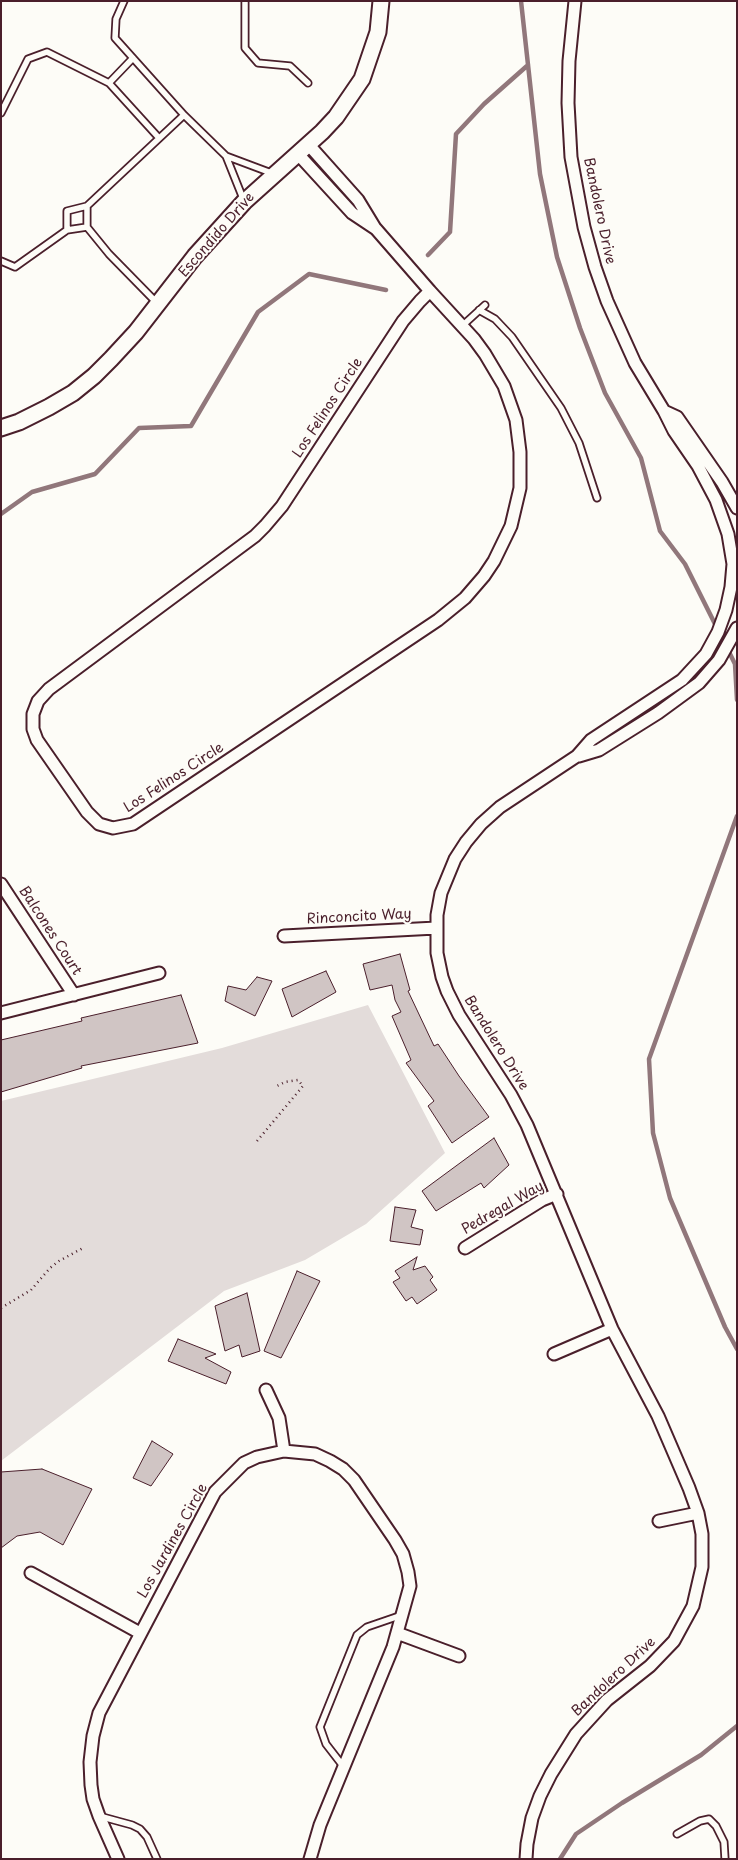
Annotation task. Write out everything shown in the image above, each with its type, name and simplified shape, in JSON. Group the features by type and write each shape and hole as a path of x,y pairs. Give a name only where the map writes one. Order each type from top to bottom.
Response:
{"street":[{"name":"Escondido Drive","path":"1,428 49,408 87,382 111,360 195,256 244,202 336,117 362,79 378,32 381,1"},
{"name":"Bandolero Drive","path":"526,1859 532,1818 540,1796 551,1774 576,1734 607,1700 650,1666 674,1641 693,1606 702,1567 702,1534 698,1513 658,1416 612,1329 557,1194 523,1117 511,1095 459,1015 447,991 442,977 436,928 441,893 455,859 481,824 500,808 577,756 591,740 682,680 706,654 718,632 726,610 733,564 724,518 698,466 674,431 635,363 607,301 595,267 584,227 571,157 568,103 569,61 576,1"},
{"name":"Los Felinos Circle","path":"303,149 352,213 376,230 486,354 504,386 516,420 520,452 520,488 511,526 494,561 484,576 465,598 438,620 134,824 113,828 100,824 87,812 37,740 33,729 33,714 38,701 49,689 255,536 265,526 282,506 403,320 430,291"},
{"name":"Bandolero Drive","path":"664,411 677,417 722,482 737,508"},
{"name":"Bandolero Drive","path":"577,756 599,750 658,714 700,684 719,660 737,628"},
{"name":"Balcones Court","path":"1,884 74,995"},
{"name":"Rinconcito Way","path":"284,936 436,928"},
{"name":"Balcones Court","path":"1,1013 160,973"},
{"name":"Pedregal Way","path":"465,1248 542,1200 557,1194"},
{"path":"554,1354 612,1329"},
{"path":"266,1390 279,1418 284,1451"},
{"name":"Los Jardines Circle","path":"118,1859 99,1816 93,1799 91,1785 90,1762 93,1736 100,1714 140,1633 215,1492 244,1463 257,1456 284,1451 315,1454 343,1469 354,1480 403,1554 410,1586 397,1633 320,1825 310,1859"},
{"path":"659,1521 698,1513"},
{"path":"31,1573 140,1633"},
{"path":"397,1633 459,1656"}],"lane":[{"path":"124,1 116,19 115,38 184,115 226,156 274,174"},
{"path":"245,1 246,48 258,63 290,66 308,83"},
{"path":"1,113 28,59 47,52 109,83 159,138"},
{"path":"109,83 133,58"},
{"path":"66,230 67,211 87,206 184,115"},
{"path":"226,156 244,202"},
{"path":"87,206 87,227 109,254 157,303"},
{"path":"1,261 15,268 66,230 87,227"},
{"path":"462,326 485,305"},
{"path":"479,310 495,319 512,336 561,408 579,444 597,498"},
{"path":"344,1768 326,1744 320,1728 357,1636 367,1627 403,1614"},
{"path":"99,1816 140,1829 147,1837 157,1859"},
{"path":"676,1834 700,1821 709,1819 716,1826 724,1842 725,1859"}],"path":[{"path":"257,1141 304,1086 298,1080 285,1082 278,1086"},
{"path":"1,1308 31,1290 50,1268 59,1261 83,1248"}],"shaded area":[{"path":"368,1005 445,1153 366,1224 305,1260 224,1291 1,1461 1,1101 222,1048"}],"building":[{"path":"400,954 410,990 408,991 434,1046 438,1044 489,1117 452,1143 428,1106 434,1101 406,1063 411,1060 392,1016 401,1012 395,1000 392,985 370,990 363,964"},
{"path":"326,971 336,992 292,1017 282,989"},
{"path":"257,977 272,981 255,1016 225,1001 228,986 246,990"},
{"path":"181,995 198,1043 81,1066 82,1068 1,1092 1,1040 82,1021 81,1018"},
{"path":"494,1138 509,1165 484,1188 481,1183 436,1211 422,1191"},
{"path":"395,1207 416,1210 411,1227 423,1230 420,1245 390,1241"},
{"path":"417,1257 413,1270 425,1266 433,1277 430,1280 437,1290 417,1304 412,1297 406,1301 393,1282 400,1278 395,1271"},
{"path":"297,1271 320,1281 281,1358 264,1351"},
{"path":"247,1293 260,1351 242,1357 239,1345 225,1351 215,1306"},
{"path":"178,1339 216,1354 205,1358 231,1372 226,1384 168,1361"},
{"path":"152,1441 173,1454 151,1486 133,1478"},
{"path":"42,1469 92,1489 63,1545 40,1532 17,1536 1,1548 1,1472"}],"waterway":[{"path":"521,1 540,174 557,257 580,328 605,393 641,458 660,531 685,564 735,664 737,700"},
{"path":"428,255 450,232 456,134 484,104 528,65"},
{"path":"1,514 32,492 95,474 139,428 191,426 258,312 309,274 386,290"},
{"path":"737,816 649,1059 653,1133 670,1198 725,1327 737,1349"},
{"path":"560,1859 576,1834 622,1803 701,1755 737,1726"}]}
